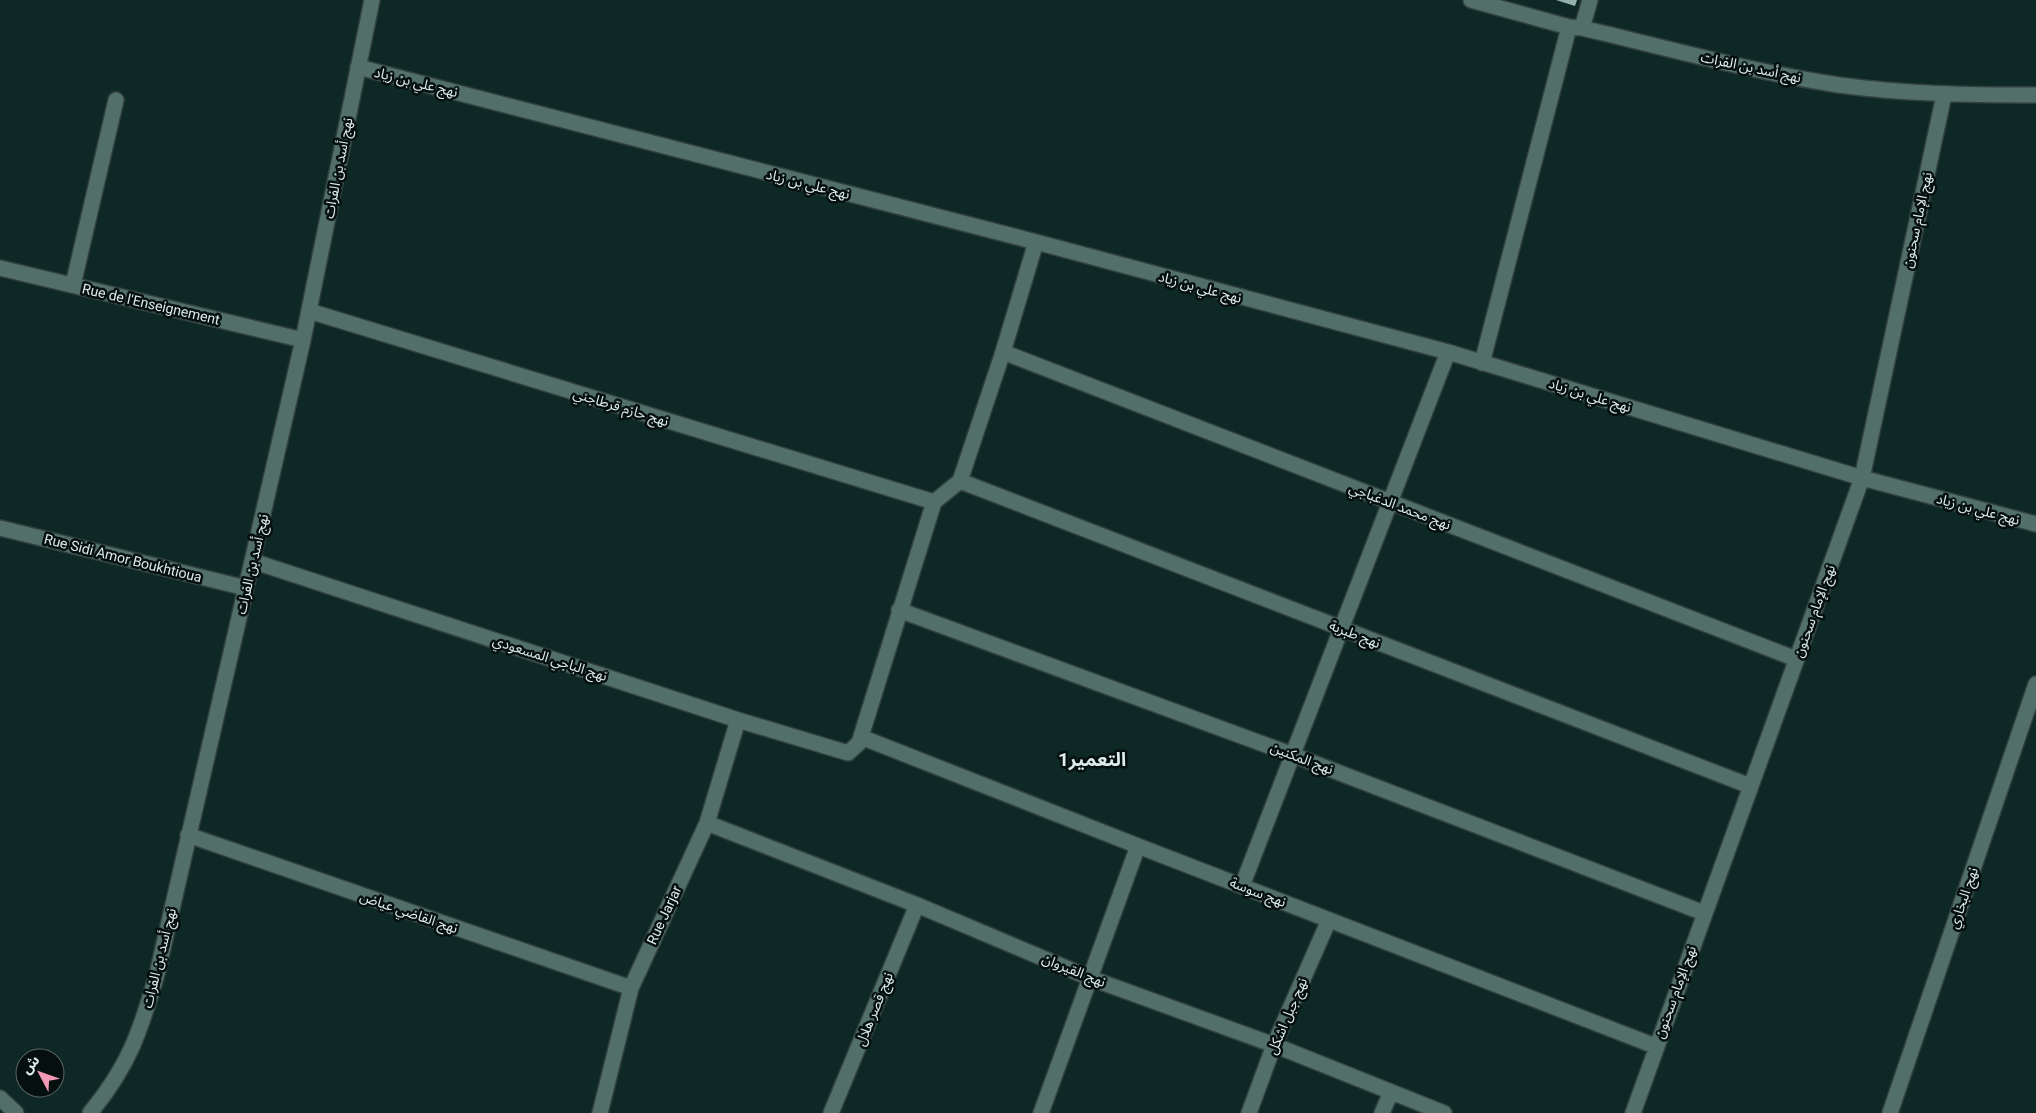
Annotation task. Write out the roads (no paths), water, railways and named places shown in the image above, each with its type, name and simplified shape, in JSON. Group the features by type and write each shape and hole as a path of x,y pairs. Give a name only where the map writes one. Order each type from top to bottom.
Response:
{"street":[{"name":"نهج أسد بن الفرات","path":"90,1113 120,1072 132,1049 142,1024 157,974 303,340 372,0"},
{"name":"نهج أسد بن الفرات","path":"1471,0 1576,28 1793,77 1840,85 1944,95 2036,96"},
{"path":"1482,363 1576,28 1590,0"},
{"name":"نهج علي بن زياد","path":"358,67 1036,242 1448,352 1862,478 2036,524"},
{"name":"نهج الإمام سحنون","path":"1632,1113 1862,478 1944,95"},
{"path":"73,285 116,100"},
{"path":"861,737 934,502 960,481 1003,352 1036,242"},
{"name":"Rue de l'Enseignement","path":"0,268 303,340"},
{"name":"نهج حازم قرطاجني","path":"309,311 934,502"},
{"name":"نهج محمد الدغباجي","path":"1003,352 1796,659"},
{"path":"1242,886 1448,352"},
{"name":"نهج طبربة","path":"960,481 1750,786"},
{"name":"Rue Sidi Amor Boukhtioua","path":"0,528 246,588"},
{"name":"نهج الباجي المسعودي","path":"252,561 738,720 848,753 859,743 861,737"},
{"name":"نهج المكنين","path":"899,610 1293,754 1704,913"},
{"name":"نهج البخاري","path":"1890,1113 2036,684"},
{"name":"Rue Jarjar","path":"600,1113 630,988 707,823 738,720"},
{"name":"نهج سوسة","path":"861,737 1655,1046"},
{"name":"نهج القيروان","path":"707,823 917,905 1090,978 1274,1045 1444,1113"},
{"name":"نهج القاضي عياض","path":"188,835 630,988"},
{"path":"1041,1113 1138,846"},
{"name":"نهج قصر هلال","path":"831,1113 917,905"},
{"name":"نهج جبل اشكل","path":"1249,1113 1274,1045 1329,920"},
{"path":"1382,1113 1390,1092"},
{"path":"0,1098 16,1113"}],"district":[{"name":"التعمير1","path":"1092,759"}]}
